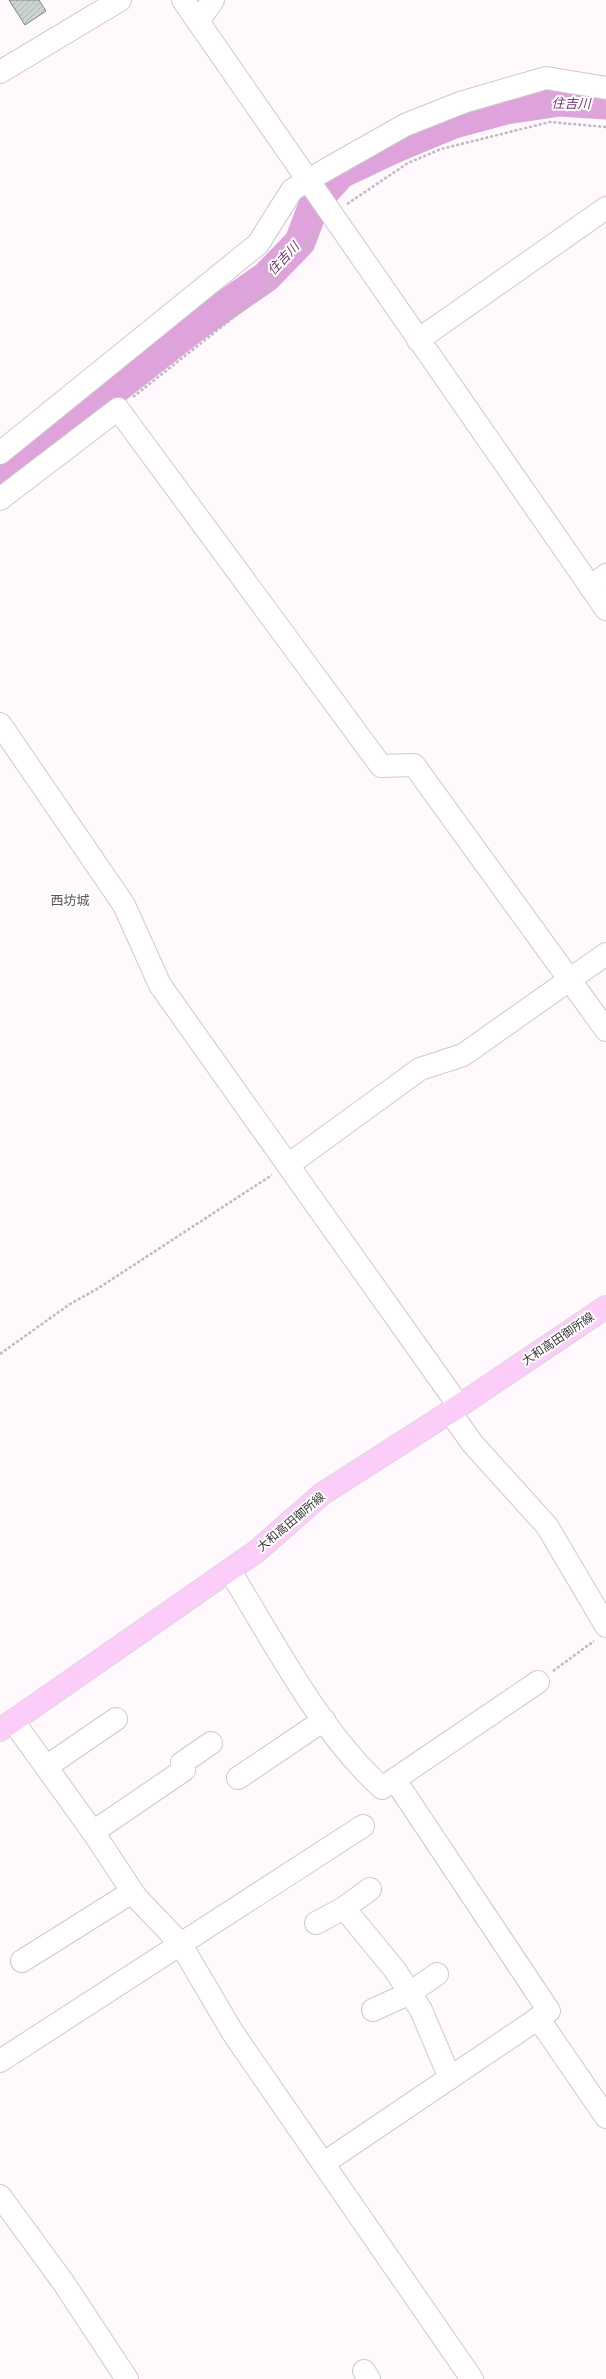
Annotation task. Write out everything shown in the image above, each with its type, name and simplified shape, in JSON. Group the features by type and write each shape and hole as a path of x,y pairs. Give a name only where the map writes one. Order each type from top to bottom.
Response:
{"main road":[{"name":"大和高田御所線","path":"7,1725 230,1571 277,1535 305,1507 322,1494 455,1409 606,1307"}],"street":[{"path":"0,72 120,0"},
{"path":"182,0 418,340 598,581 606,609"},
{"path":"198,22 213,0"},
{"path":"0,453 258,244 292,190 308,180 405,125 463,102 546,78 606,88"},
{"path":"418,340 606,208"},
{"path":"0,499 118,409 381,766 414,765 606,1030"},
{"path":"0,724 124,905 160,985 288,1165 455,1409 472,1443 547,1526 603,1631"},
{"path":"288,1165 420,1069 463,1055 606,954"},
{"path":"230,1571 324,1720 346,1751 382,1788 538,1682"},
{"path":"46,1767 116,1719"},
{"path":"238,1778 324,1720"},
{"path":"7,1725 46,1767 93,1832 132,1892 180,1943 234,2033 472,2379"},
{"path":"93,1832 184,1770 182,1762 211,1743"},
{"path":"324,2163 549,2011 394,1780"},
{"path":"0,2061 180,1943 363,1826"},
{"path":"316,1924 344,1908 370,1889"},
{"path":"22,1961 132,1892"},
{"path":"344,1908 395,1970 421,2010 450,2078"},
{"path":"373,2010 410,1993 437,1974"},
{"path":"538,2018 606,2117"},
{"path":"0,2196 63,2282 127,2379"}],"path":[{"path":"0,1354 70,1304 97,1289 288,1165"},
{"path":"538,1682 603,1631"}],"building":[{"path":"9,0 39,0 46,11 25,25"}],"waterway":[{"name":"住吉川","path":"0,479 194,327 266,277 300,242 315,202 341,173 394,148 454,123 506,109 560,101 606,104"}],"district":[{"name":"西坊城","path":"70,900"}]}
